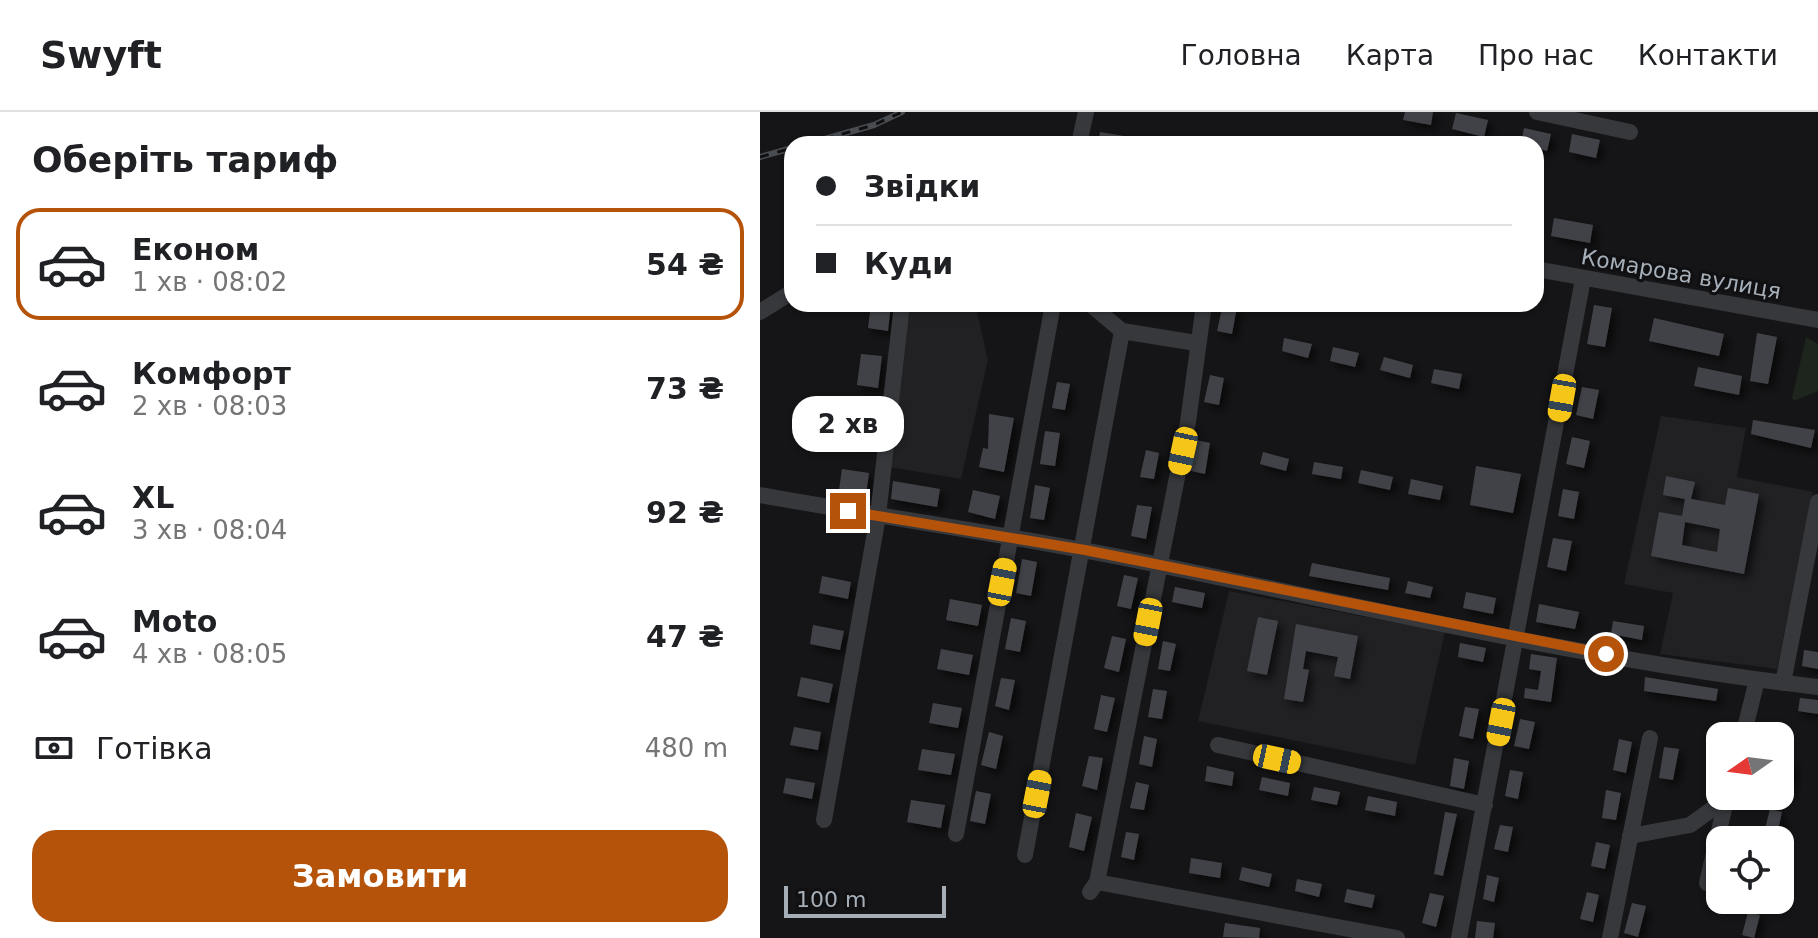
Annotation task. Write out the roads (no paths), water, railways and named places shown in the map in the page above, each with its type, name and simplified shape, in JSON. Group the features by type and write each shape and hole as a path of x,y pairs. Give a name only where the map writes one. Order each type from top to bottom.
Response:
{"street":[{"path":"1081,136 1086,112"},
{"path":"1537,112 1630,132"},
{"name":"Комарова вулиця","path":"1544,271 1818,320"},
{"path":"1459,938 1583,279"},
{"path":"760,312 784,297"},
{"path":"824,820 878,516 901,312"},
{"path":"956,834 1052,312"},
{"path":"1099,312 1122,331 1196,343"},
{"path":"1202,312 1188,422 1093,887 1397,938"},
{"path":"1025,855 1085,550 1122,331"},
{"path":"760,495 1085,550 1517,638 1757,680 1818,687"},
{"path":"1783,683 1818,502"},
{"path":"1746,722 1757,680"},
{"path":"1610,938 1650,738"},
{"path":"1218,745 1485,805"},
{"path":"1630,836 1690,825 1710,810"}],"railway":[{"path":"835,136 874,125 902,112"},
{"path":"760,157 784,150"}]}
